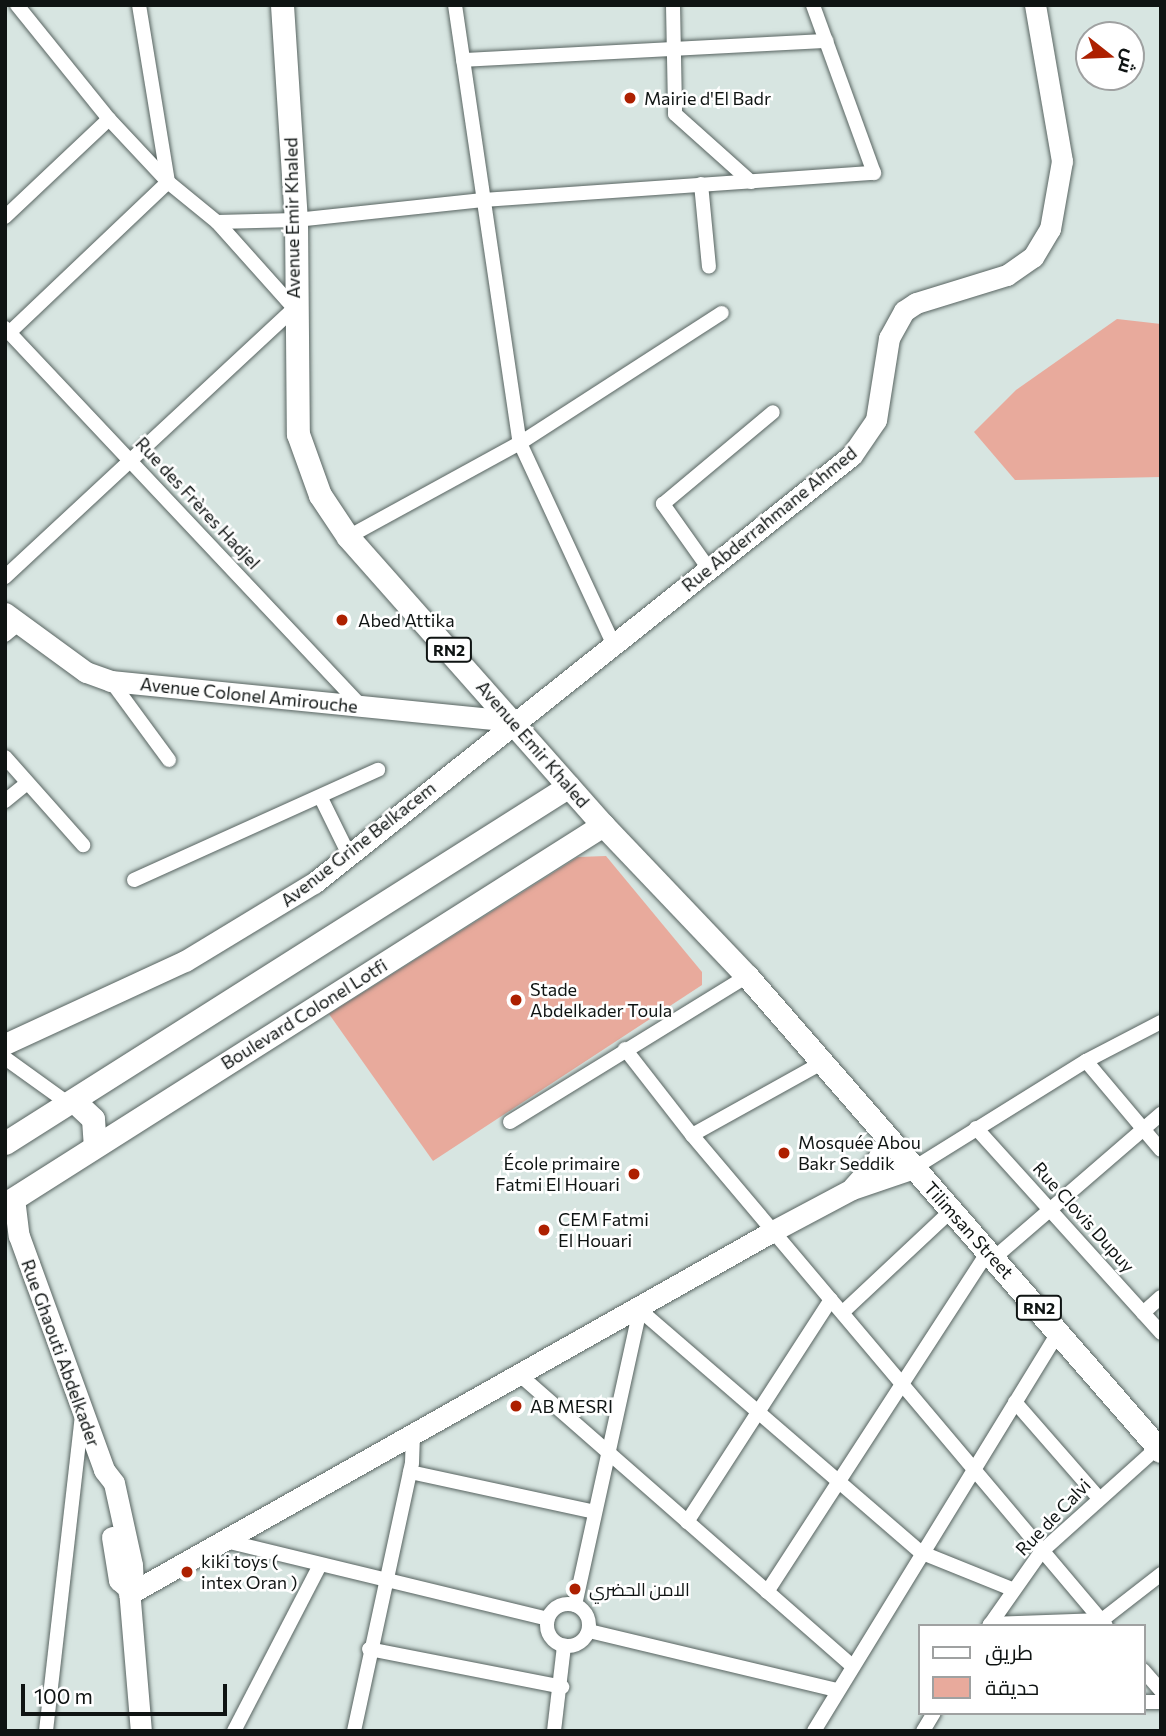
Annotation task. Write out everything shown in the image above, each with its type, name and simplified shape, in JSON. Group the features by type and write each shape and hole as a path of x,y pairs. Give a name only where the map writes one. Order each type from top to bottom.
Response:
{"main road":[{"name":"Avenue Emir Khaled","path":"282,5 296,220 294,308 299,434 320,495 348,537 603,825 747,976 914,1168"},
{"name":"Rue Abderrahmane Ahmed","path":"513,721 709,569 865,440 876,420 889,338 904,311 916,303 1007,275 1042,244 1055,211 1062,161 1035,5"},
{"name":"Avenue Colonel Amirouche","path":"10,624 86,672 111,681 513,721"},
{"name":"Avenue Grine Belkacem","path":"5,1044 241,931 349,855 513,721"},
{"path":"5,1143 569,786"},
{"name":"Boulevard Colonel Lotfi","path":"8,1206 95,1145 603,825"},
{"path":"97,1086 100,1108 122,1128"},
{"path":"71,1102 93,1119 95,1145"},
{"path":"852,1189 877,1160 888,1138"},
{"path":"129,1591 226,1541 640,1310 773,1231 852,1189 914,1168"},
{"name":"Tilimsan Street","path":"914,1168 1157,1440"},
{"name":"Rue Ghaouti Abdelkader","path":"8,1206 104,1470 114,1483 132,1565 133,1584 129,1591 141,1731"}],"street":[{"path":"5,577 294,308 217,222 168,182 109,119 17,5"},
{"path":"139,5 168,182"},
{"path":"455,5 520,443 613,643"},
{"path":"673,5 675,114 751,182"},
{"path":"217,222 296,220 483,200 874,173 813,5"},
{"path":"463,60 827,41"},
{"path":"5,217 109,119"},
{"path":"7,330 168,182"},
{"path":"701,184 709,267"},
{"path":"348,537 520,443 722,313"},
{"name":"Rue des Frères Hadjel","path":"7,330 131,459 360,706"},
{"path":"709,569 663,504 773,412"},
{"path":"111,681 169,760"},
{"path":"5,757 83,845"},
{"path":"134,880 378,770"},
{"path":"5,801 27,783"},
{"path":"321,798 349,855"},
{"path":"510,1122 747,976"},
{"path":"914,1168 1086,1061 1161,1022"},
{"path":"625,1049 692,1135 843,1312 1041,1552 1104,1623"},
{"path":"5,1058 71,1102"},
{"path":"1086,1061 1161,1150"},
{"path":"692,1135 823,1062"},
{"path":"767,1592 838,1485 900,1383 991,1255 1053,1209 1161,1114"},
{"name":"Rue Clovis Dupuy","path":"976,1128 1053,1209 1161,1334"},
{"path":"843,1312 952,1210"},
{"path":"1143,1313 1161,1297"},
{"path":"687,1522 760,1413 831,1299"},
{"path":"575,1605 640,1310 760,1413 838,1485 920,1552 1014,1590"},
{"path":"814,1731 920,1552 975,1470 1059,1331"},
{"path":"521,1376 853,1667"},
{"path":"1015,1402 1098,1497"},
{"path":"46,1731 83,1411"},
{"path":"354,1731 369,1649 410,1472 413,1435"},
{"name":"Rue de Calvi","path":"991,1624 1041,1552 1157,1440"},
{"path":"410,1472 594,1512"},
{"path":"226,1541 319,1567 548,1619"},
{"path":"234,1731 319,1567"},
{"path":"1047,1624 1104,1623 1161,1574"},
{"path":"575,1605 585,1612 589,1631 581,1642 564,1646 548,1633 548,1619 556,1607 575,1605"},
{"path":"589,1631 837,1690"},
{"path":"554,1731 562,1687 564,1646"},
{"path":"369,1649 562,1687"},
{"path":"1145,1672 1161,1690"},
{"path":"923,1731 933,1715"}],"green space":[{"path":"1117,319 1161,324 1161,477 1015,480 974,432 1016,390"},
{"name":"Stade Abdelkader Toula","path":"606,856 702,972 702,985 433,1161 329,1014 578,857"}],"place":[{"name":"Mairie d'El Badr","path":"630,98"},
{"name":"Abed Attika","path":"342,620"},
{"name":"Stade Abdelkader Toula","path":"516,1000"},
{"name":"Mosquée Abou Bakr Seddik","path":"784,1153"},
{"name":"École primaire Fatmi El Houari","path":"634,1174"},
{"name":"CEM Fatmi El Houari","path":"544,1230"},
{"name":"AB MESRI","path":"516,1406"},
{"name":"kiki toys ( intex Oran )","path":"187,1572"},
{"name":"الامن الحضري","path":"575,1589"}]}
